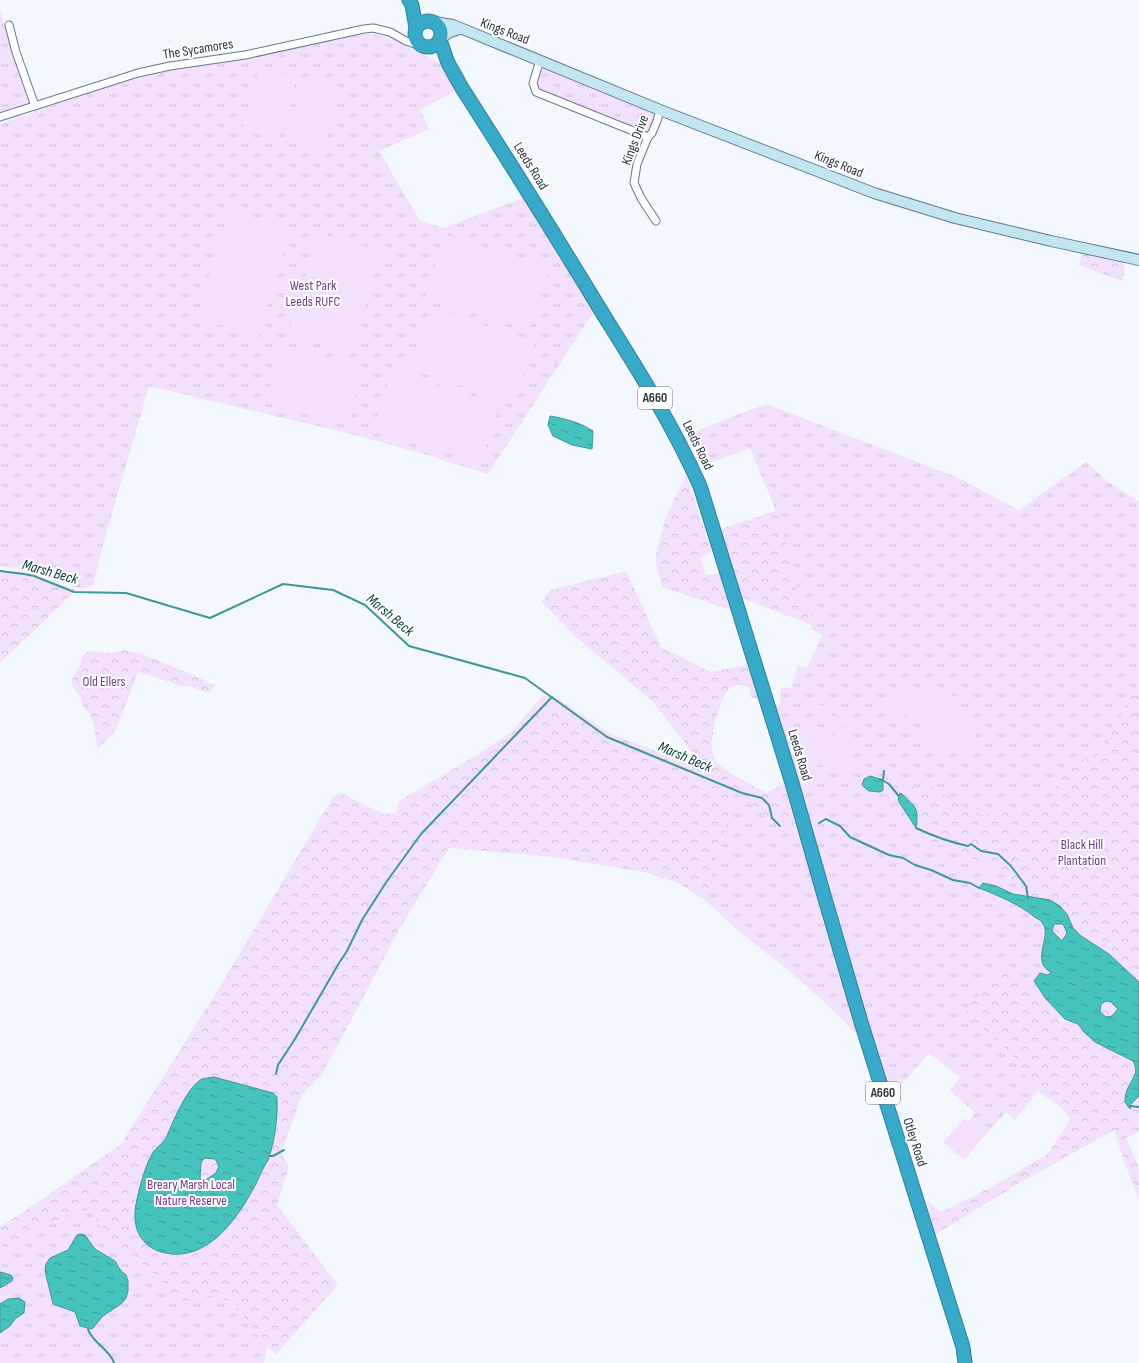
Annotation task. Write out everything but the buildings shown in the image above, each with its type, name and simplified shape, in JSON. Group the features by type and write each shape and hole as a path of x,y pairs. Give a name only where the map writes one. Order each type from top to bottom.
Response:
{"highway":[{"path":"410,3 440,27 442,34 433,43 416,39 416,29 410,3"},
{"path":"416,29 422,22 431,21"},
{"name":"Leeds Road","path":"433,43 448,64 659,405 686,455 700,486 792,783 821,886"},
{"name":"Otley Road","path":"821,886 865,1036 963,1347 965,1363"}],"street":[{"name":"Kings Road","path":"431,21 453,25 660,110 882,195 955,218 1139,260"},
{"path":"9,25 16,52 35,106"},
{"name":"The Sycamores","path":"0,117 138,73 170,66 245,55 364,29 373,28 390,32 406,40 433,43"},
{"path":"402,37 410,35 416,29"},
{"name":"Kings Road","path":"433,43 450,32 460,29"},
{"name":"Kings Road","path":"540,60 533,83 536,92 648,137"},
{"name":"Kings Drive","path":"656,221 641,198 634,183 637,164 648,137 652,133 660,110"}],"green space":[{"path":"0,11 31,105 0,114"},
{"name":"West Park Leeds RUFC","path":"368,34 391,38 439,63 457,90 420,110 429,129 379,151 420,221 443,228 526,197 595,310 488,474 417,452 351,434 149,386 105,538 93,586 79,589 38,569 0,566 0,124 131,78 161,71 249,58 355,35"},
{"path":"259,67 297,79 279,141 242,130"},
{"path":"541,67 656,111 657,113 649,131 642,131 539,90 537,82"},
{"path":"303,78 341,89 323,152 286,141"},
{"path":"229,210 291,230 258,337 196,318"},
{"name":"West Park Leeds RUFC","path":"318,233 381,251 351,354 288,335"},
{"path":"445,234 549,268 529,330 425,297"},
{"path":"1084,253 1122,262 1125,267 1123,281 1078,265"},
{"path":"430,308 535,341 514,403 409,369"},
{"path":"280,347 362,368 348,426 266,403"},
{"path":"392,370 500,405 480,464 373,428"},
{"path":"766,404 959,478 1019,510 1086,462 1110,483 1139,501 1139,1110 1002,1045 1017,1061 1035,1089 1038,1091 1015,1120 1006,1112 987,1133 978,1125 978,1122 970,1119 975,1113 950,1090 960,1077 929,1053 898,1089 891,1094 885,1081 847,956 775,705 780,705 781,687 791,688 798,666 807,668 822,635 811,629 812,625 742,598 721,529 776,511 750,448 702,466 685,435"},
{"path":"686,475 712,552 700,558 706,575 719,573 730,610 662,587 655,560 665,519"},
{"path":"776,511 790,557 792,576 800,598 812,616 812,625 742,598 721,529"},
{"path":"0,571 24,574 76,590 0,663"},
{"name":"Breary Marsh Local Nature Reserve","path":"626,571 661,647 710,672 748,665 758,700 750,697 750,688 737,685 730,688 726,693 718,711 713,733 712,753 714,759 723,768 766,793 784,783 799,829 784,831 735,791 705,900 678,883 644,872 553,857 449,848 400,928 323,1073 302,1094 281,1153 289,1167 277,1205 338,1285 276,1354 267,1347 231,1302 210,1295 177,1304 160,1278 118,1247 99,1224 91,1209 73,1212 4,1248 0,1244 0,1227 121,1144 219,988 333,797 340,793 384,814 396,813 399,801 480,753 512,731 543,695 559,699 609,733 661,753 704,767 652,701 576,637 542,602 551,590"},
{"name":"Old Ellers","path":"124,650 142,654 202,679 207,683 216,684 209,693 138,672 116,730 98,749 92,719 84,708 80,696 74,689 72,680 80,665 82,657 88,651 111,653"},
{"name":"Black Hill Plantation","path":"1139,685 1139,982 1109,954 1081,936 1073,928 1067,914 1026,897 1016,881 982,865 955,847 935,844 906,827 890,798 882,793 887,774 921,791 932,787 979,816 997,812 1040,814 1049,806 1060,773 1077,761 1095,758"},
{"path":"890,687 910,692 931,691 955,696 983,751 953,750 918,742 922,721 906,716 893,716 879,710"},
{"path":"812,698 819,699 818,705 831,707 831,715 849,719 849,722 854,724 854,728 826,723 818,724"},
{"path":"807,729 821,737 840,735 857,745 848,775 819,765 800,769 799,756"},
{"path":"735,791 784,831 799,829 862,1039 821,999 787,969 736,929 705,900"},
{"path":"1054,924 1063,924 1067,933 1062,942 1052,931"},
{"path":"1004,961 1030,986 1038,988 1065,1019 1078,1024 1095,1042 1133,1061 1135,1070 1125,1096 1131,1104 1139,1096 1139,1132 1126,1138 1139,1168 1139,1200 1114,1130 1018,1184 933,1236 927,1200 941,1212 990,1188 1048,1154 1070,1119 1062,1108 1035,1089 1017,1061 1002,1045 985,1030 962,1017"},
{"path":"1106,1001 1111,1002 1118,1009 1112,1016 1106,1017 1100,1012 1101,1004"},
{"path":"965,1118 968,1121 970,1119 978,1122 978,1125 987,1133 964,1160 943,1142"},
{"path":"91,1209 99,1224 118,1247 160,1278 177,1304 210,1295 231,1302 267,1347 264,1363 0,1363 0,1244 4,1248 73,1212"}],"water":[{"path":"550,416 572,421 593,431 592,449 572,445 553,436 548,425"},
{"path":"870,776 880,779 883,783 883,790 880,792 869,791 862,785 864,779"},
{"path":"901,793 917,811 916,828 899,802 898,795"},
{"path":"983,883 996,886 1013,894 1050,900 1060,906 1067,914 1073,928 1081,936 1109,954 1139,982 1139,1096 1131,1104 1130,1109 1125,1100 1127,1090 1136,1071 1133,1061 1095,1042 1078,1024 1065,1019 1046,999 1034,981 1040,973 1047,975 1051,972 1045,968 1042,962 1045,929 1040,920 1016,904 979,888","holes":["1054,924 1063,924 1067,933 1062,941 1052,931","1106,1001 1111,1002 1118,1009 1112,1016 1106,1017 1100,1012 1101,1004"]},
{"path":"214,1077 273,1093 277,1097 276,1128 268,1160 255,1186 238,1214 215,1239 202,1248 188,1253 172,1254 159,1251 147,1245 138,1233 135,1223 135,1212 141,1182 152,1154 166,1138 186,1096 202,1079","holes":["204,1158 215,1159 219,1166 216,1173 204,1181 200,1178 201,1163"]},
{"path":"77,1235 85,1235 95,1249 115,1261 121,1271 126,1275 128,1281 126,1298 121,1304 103,1316 92,1329 80,1326 75,1312 53,1304 45,1270 46,1264 50,1258 68,1250"},
{"path":"0,1272 11,1275 13,1278 12,1281 0,1288"},
{"path":"19,1298 25,1302 24,1313 0,1333 0,1304 8,1299"}],"waterway":[{"name":"Marsh Beck","path":"0,571 34,576 74,592 126,593 210,618 283,584 333,590 365,605 409,646 525,678 607,737 742,793 762,798 769,805 772,818 780,826"},
{"path":"276,1074 278,1065 347,951 362,920 387,881 421,834 552,697"},
{"path":"883,781 884,771"},
{"path":"880,779 889,784 898,795"},
{"name":"Marsh Beck","path":"819,823 826,819 840,826 850,837 889,855 903,858 915,865 931,870 953,880 970,883 979,888"},
{"path":"916,828 948,841 968,846 971,844 981,851 998,854 1011,866 1026,886 1028,898"},
{"path":"1130,1106 1139,1107"},
{"path":"269,1156 273,1156 284,1150"},
{"path":"88,1329 93,1338 109,1354 114,1363"}]}
